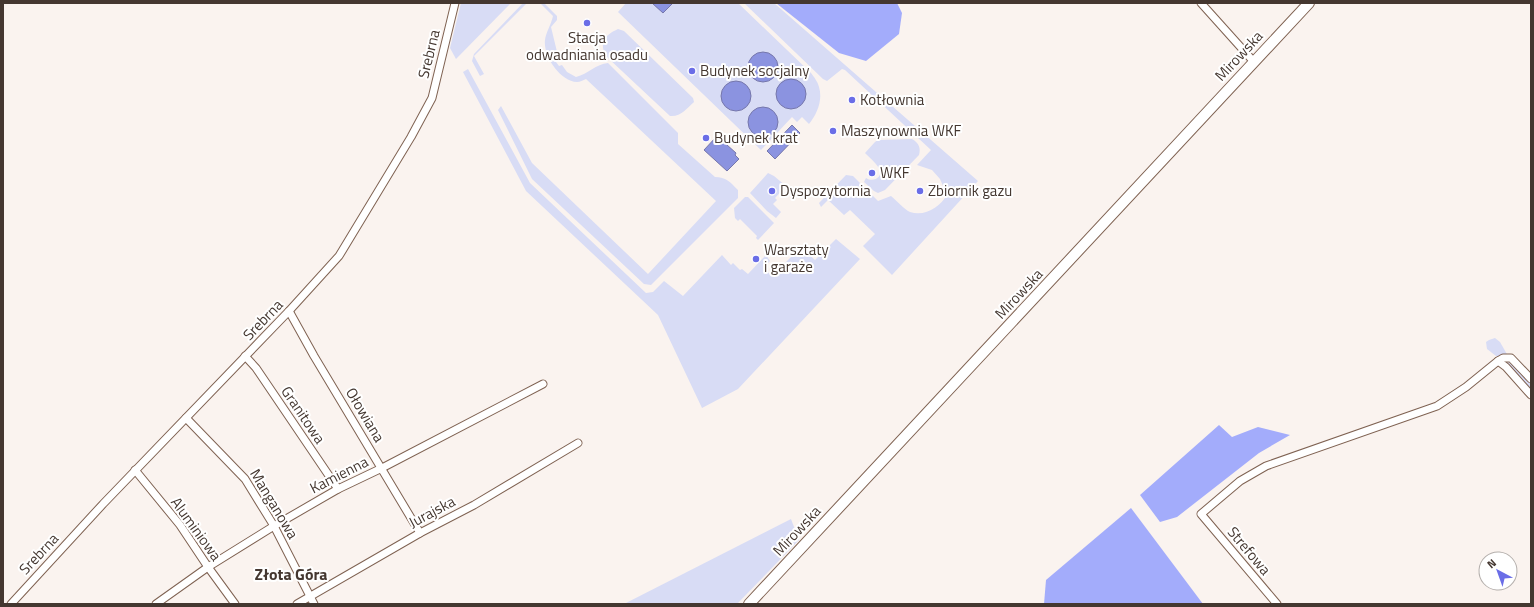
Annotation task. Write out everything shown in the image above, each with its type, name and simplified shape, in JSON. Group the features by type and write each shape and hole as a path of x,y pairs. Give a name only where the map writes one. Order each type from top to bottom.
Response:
{"street":[{"name":"Srebrna","path":"11,604 135,470 289,311 338,256 415,130 432,98 455,3"},
{"path":"1202,3 1254,62"},
{"name":"Mirowska","path":"750,604 1308,3"},
{"name":"Ołowiana","path":"289,311 314,356 420,533"},
{"name":"Granitowa","path":"245,356 256,368 338,489"},
{"path":"1531,379 1511,358 1503,358 1498,361 1506,367 1531,395"},
{"name":"Strefowa","path":"1278,604 1201,514 1240,482 1266,466 1412,416 1442,404 1498,361"},
{"name":"Kamienna","path":"156,604 208,567 274,526 338,489 382,468 543,384"},
{"name":"Manganowa","path":"186,418 245,479 274,526 314,604"},
{"name":"Jurajska","path":"297,604 420,533 474,505 578,443"},
{"name":"Aluminiowa","path":"135,470 180,525 235,604"}],"shaded area":[{"path":"461,3 511,3 456,59 450,48"},
{"path":"523,3 527,3 474,56 484,74 480,76 472,61 474,54"},
{"path":"540,3 544,3 557,16 557,20 551,27 559,60 556,62 559,66 562,65 567,72 576,77 600,65 608,63 678,133 678,144 715,177 725,179 738,190 738,198 651,285 644,284 532,179 498,110 501,106 532,163 648,274 716,201 586,79 578,82 571,81 554,67 545,46 545,40 553,16"},
{"path":"626,3 738,3 815,78 820,92 820,102 809,124 802,117 797,122 792,117 761,150 618,12"},
{"path":"652,3 673,3 663,13"},
{"path":"744,3 774,3 978,181 892,275 863,246 875,234 850,210 844,215 828,200 821,207 819,203 846,175 853,176 878,201 891,196 910,212 921,213 932,210 947,195 940,179 932,170 917,165 931,150 845,70 842,69 827,81 823,79"},
{"path":"776,3 897,3 902,13 899,34 866,61 839,53"},
{"path":"618,29 624,31 693,98 694,102 683,112 670,116 607,57 603,48 604,40"},
{"path":"763,52 769,53 777,61 777,73 769,81 763,82 757,81 749,73 748,67 749,61 757,53"},
{"path":"468,69 530,183 646,293 653,292 664,281 683,296 722,255 731,265 733,263 740,270 742,269 748,274 766,255 770,261 763,268 772,276 801,247 815,260 836,239 860,259 738,389 702,408 658,315 526,191 463,72"},
{"path":"791,79 797,80 805,88 805,100 797,108 791,109 785,108 777,100 776,94 777,88 785,80"},
{"path":"736,81 742,82 750,90 750,102 742,110 736,111 730,110 722,102 721,96 722,90 730,82"},
{"path":"763,107 769,108 777,116 777,128 769,136 763,137 757,136 749,128 748,122 749,116 757,108"},
{"path":"792,125 800,133 775,159 767,151"},
{"path":"717,136 736,153 735,155 739,159 727,171 704,150"},
{"path":"912,139 919,146 919,155 885,190 878,193 864,182 866,178 872,180 877,178 880,174 879,168 865,153 875,142 878,140"},
{"path":"768,173 786,186 775,198 777,200 773,204 781,212 776,218 750,193"},
{"path":"745,197 748,197 774,223 758,240 756,238 757,236 740,219 738,221 735,218 734,208"},
{"path":"1495,338 1500,342 1508,356 1496,356 1487,349 1486,342"},
{"path":"1504,360 1514,365 1531,384 1531,390"},
{"path":"1219,425 1232,437 1258,427 1290,435 1259,453 1177,517 1160,522 1140,495"},
{"path":"1131,508 1203,604 1044,604 1046,580"},
{"path":"791,519 799,540 737,604 624,604"}],"place":[{"name":"Stacja odwadniania osadu","path":"587,23"},
{"name":"Budynek socjalny","path":"692,71"},
{"name":"Kotłownia","path":"852,100"},
{"name":"Maszynownia WKF","path":"833,131"},
{"name":"Budynek krat","path":"706,138"},
{"name":"WKF","path":"872,173"},
{"name":"Dyspozytornia","path":"772,191"},
{"name":"Zbiornik gazu","path":"920,191"},
{"name":"Warsztaty i garaże","path":"756,259"}],"district":[{"name":"Złota Góra","path":"291,574"}]}
